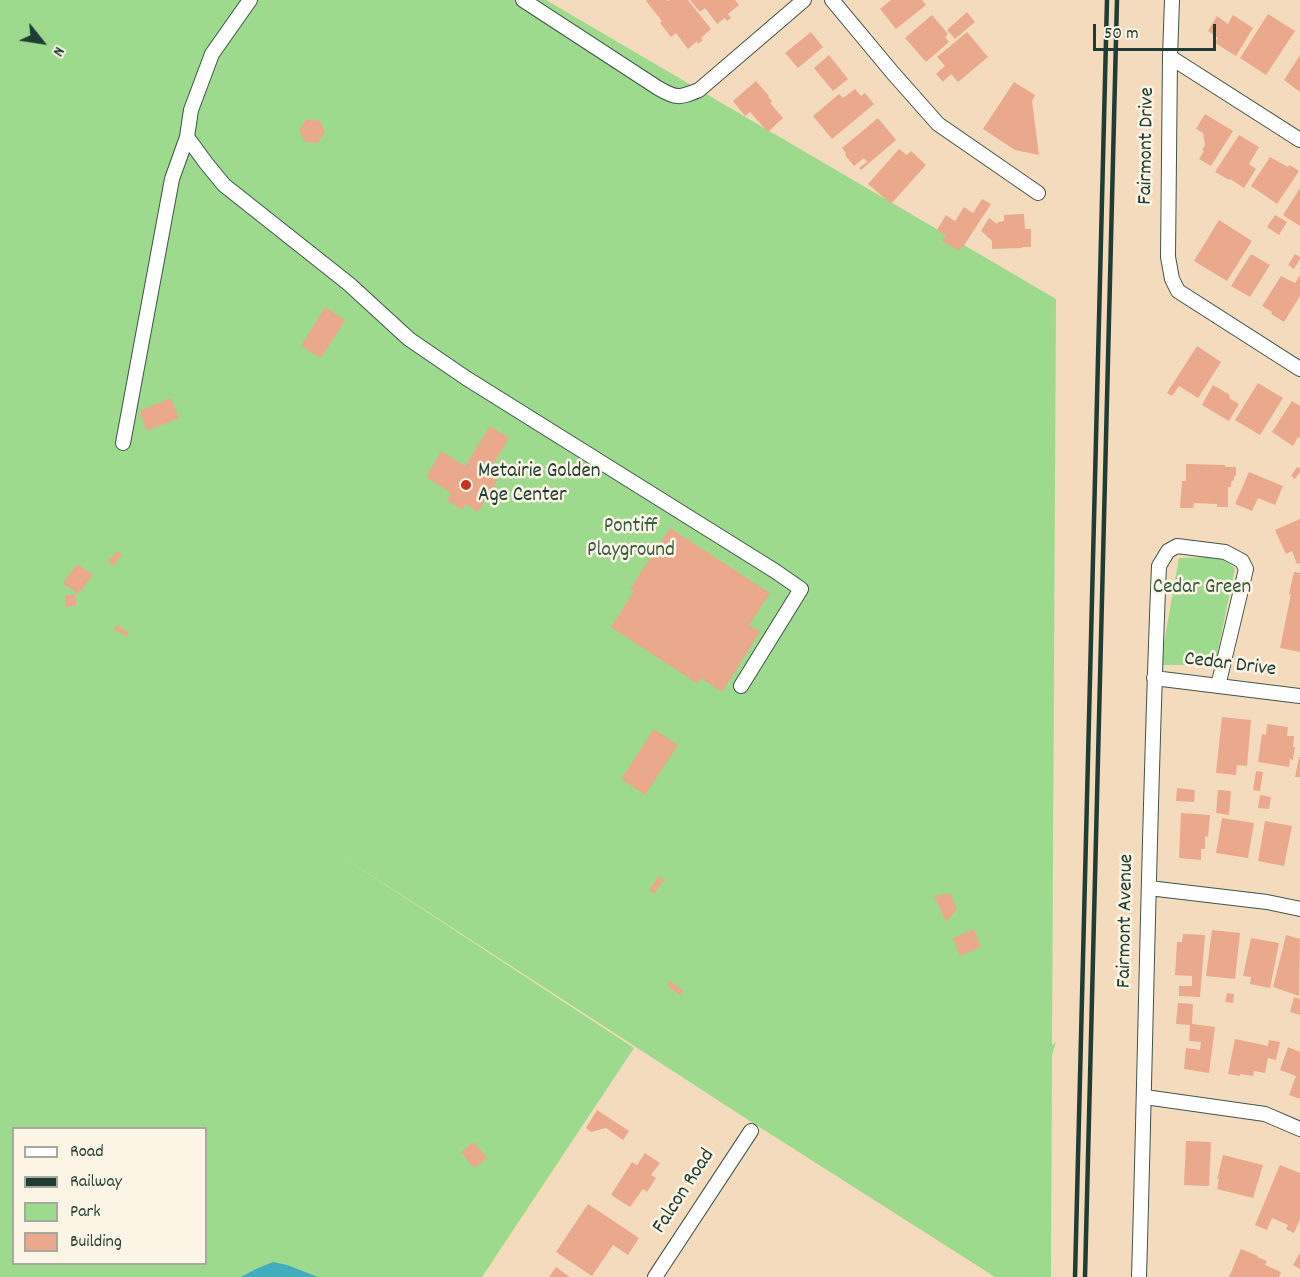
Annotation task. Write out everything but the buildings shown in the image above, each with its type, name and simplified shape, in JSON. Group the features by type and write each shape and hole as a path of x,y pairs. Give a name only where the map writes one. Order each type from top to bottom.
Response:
{"street":[{"path":"123,443 172,179 187,137 191,110 213,54 250,0"},
{"path":"523,0 670,95 678,97 699,90 804,0"},
{"path":"832,0 938,124 1038,193"},
{"name":"Fairmont Drive","path":"1172,0 1168,257 1172,279 1178,291 1300,369"},
{"path":"1170,57 1300,140"},
{"path":"187,137 224,185 349,284 409,339 466,378 801,589 741,686"},
{"name":"Fairmont Avenue","path":"1139,1277 1154,678 1159,566 1168,551 1177,546 1225,552 1242,561 1246,569 1218,686"},
{"name":"Cedar Drive","path":"1154,678 1300,696"},
{"path":"1149,888 1267,902 1300,909"},
{"path":"1145,1097 1265,1114 1300,1129"},
{"name":"Falcon Road","path":"655,1277 751,1131"}],"green space":[{"name":"Pontiff Playground","path":"0,0 546,0 1056,299 1052,1045 1056,1042 1052,1055 1051,1277 995,1277 334,851 634,1048 482,1277 0,1277"},
{"name":"Cedar Green","path":"1208,557 1224,560 1235,568 1215,665 1160,665 1179,558"}],"water":[{"path":"273,1262 287,1265 318,1277 241,1277"}],"railway":[{"path":"1075,1277 1107,0"},
{"path":"1085,1277 1117,0"}],"place":[{"name":"Metairie Golden Age Center","path":"466,485"}]}
